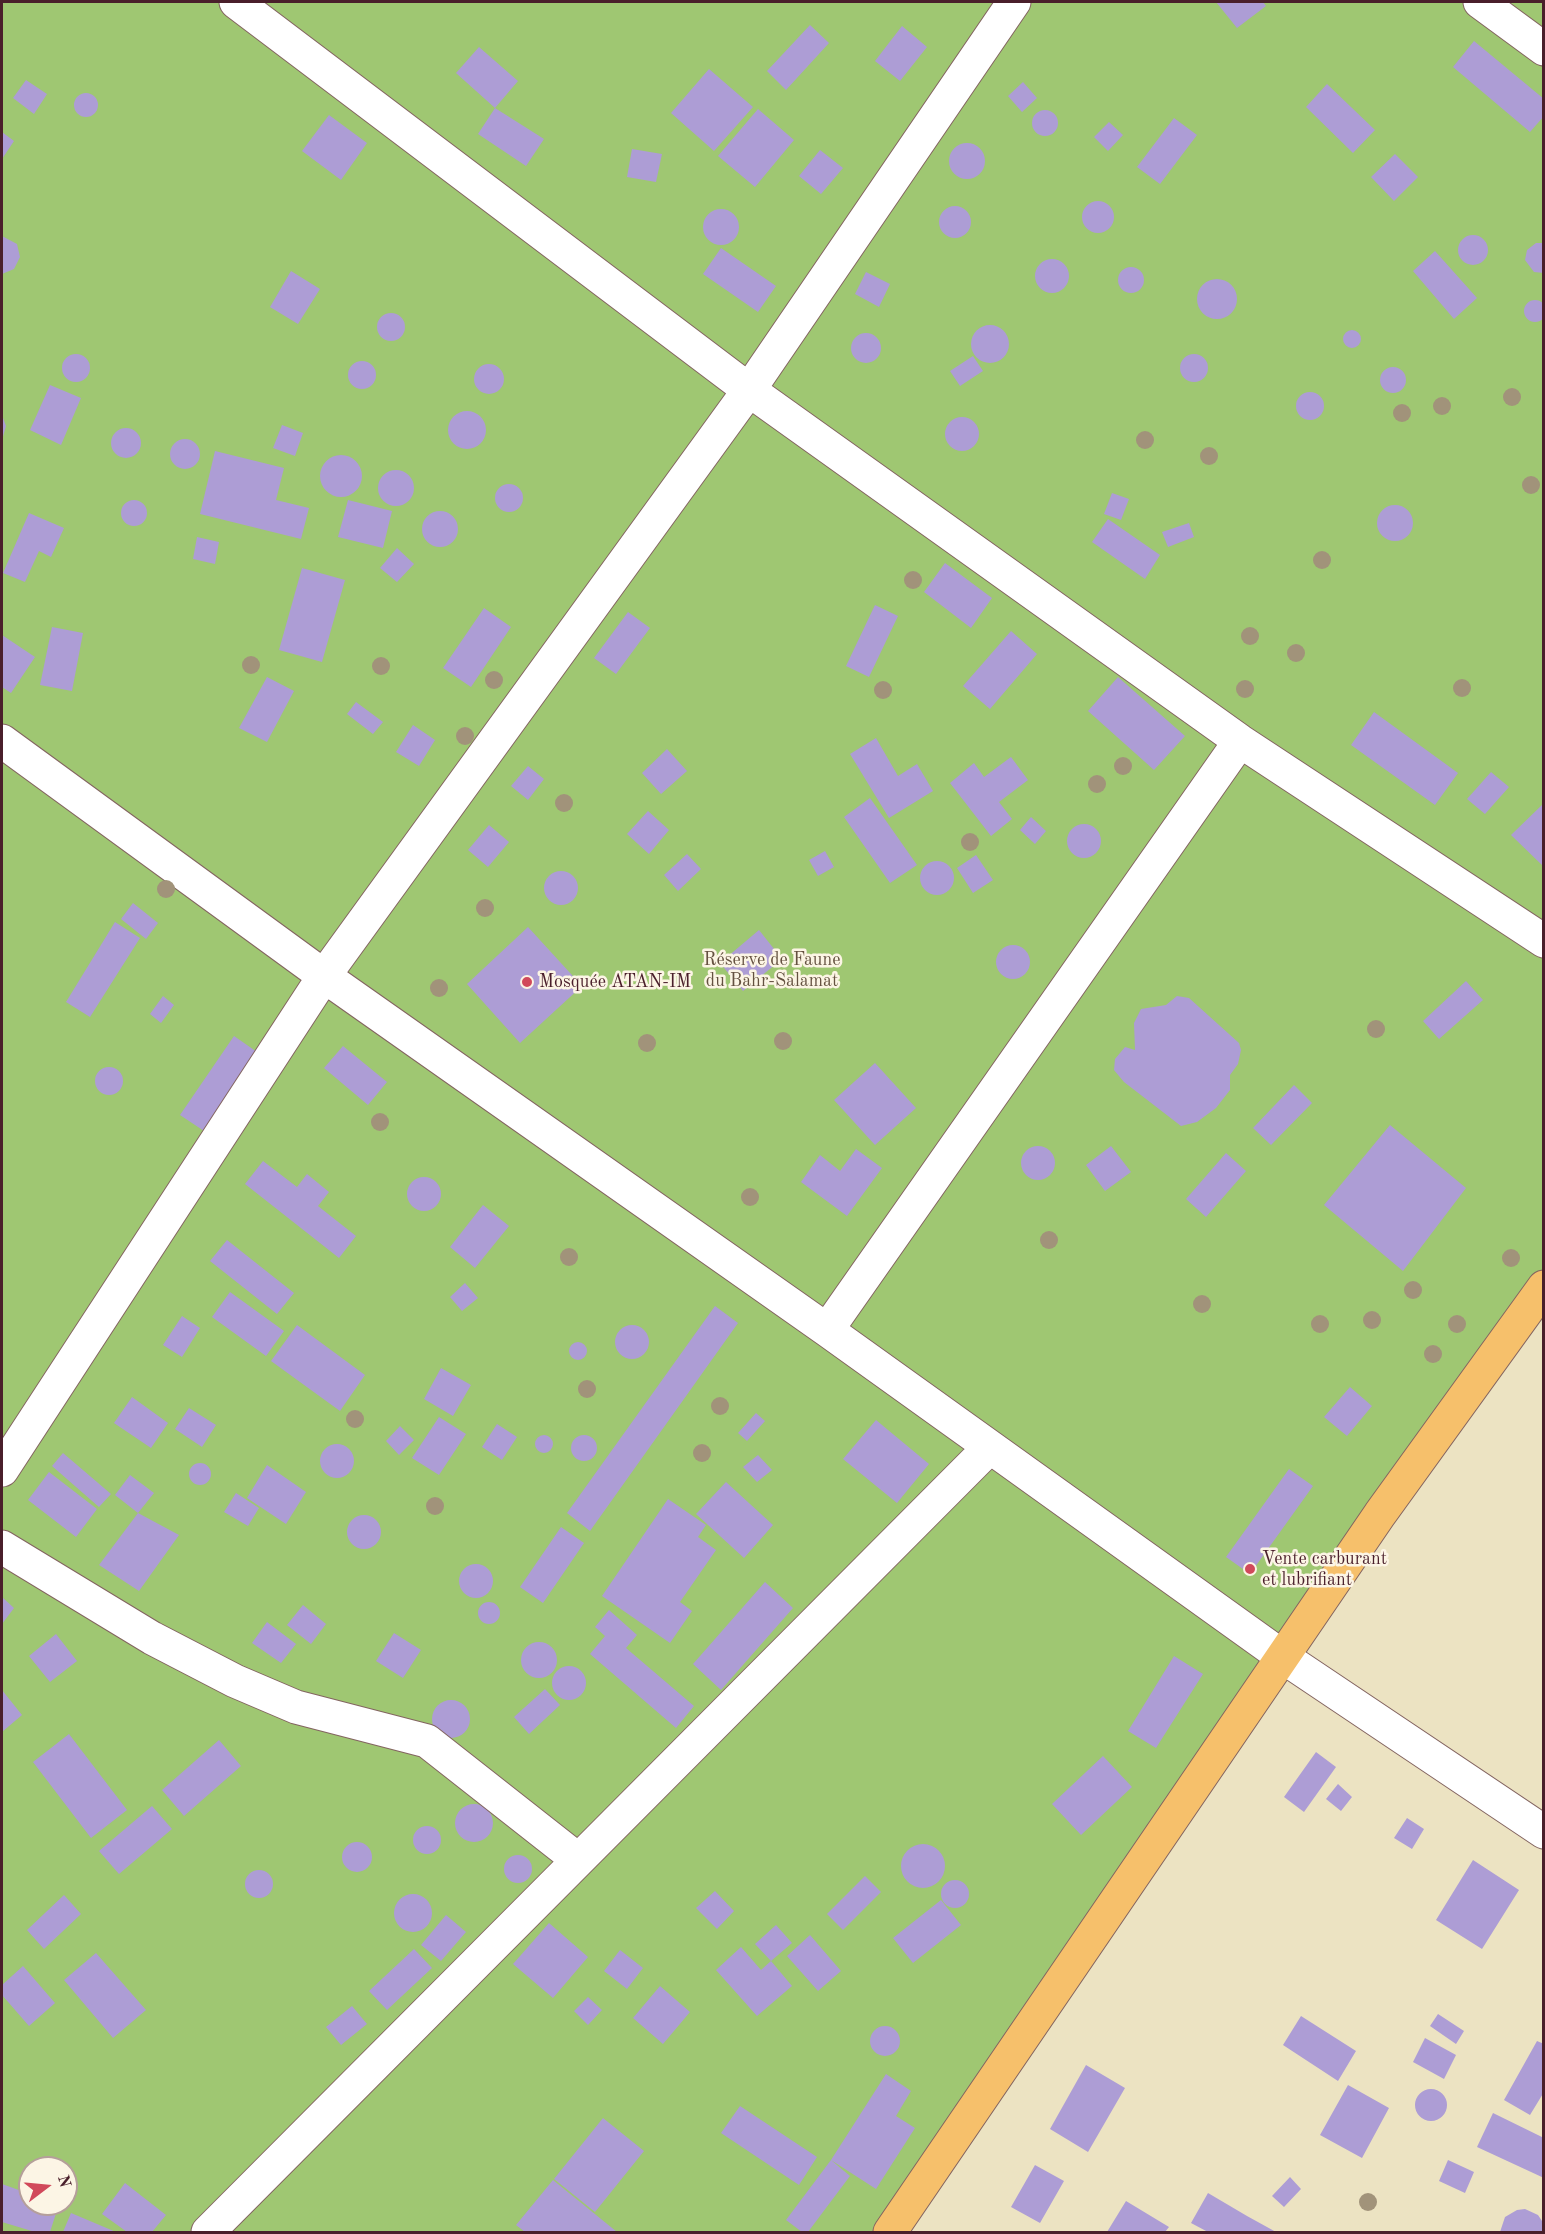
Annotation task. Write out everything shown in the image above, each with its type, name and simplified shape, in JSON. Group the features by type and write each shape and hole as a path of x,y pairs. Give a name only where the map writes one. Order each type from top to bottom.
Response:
{"main road":[{"path":"890,2232 1380,1514 1544,1287"}],"street":[{"path":"236,2 749,390 1240,741 1544,941"},
{"path":"2,1470 324,976 749,390 1014,2"},
{"path":"1480,2 1544,49"},
{"path":"2,741 324,976 827,1330 1283,1657 1544,1833"},
{"path":"827,1330 1240,741"},
{"path":"208,2232 577,1859 990,1447"},
{"path":"2,1547 152,1638 235,1681 296,1707 428,1741 577,1859"}],"green space":[{"name":"Réserve de Faune du Bahr-Salamat","path":"2,2 1543,2 1543,1287 890,2232 2,2232"}],"building":[{"path":"1216,2 1263,2 1266,6 1237,28"},
{"path":"810,25 829,43 786,90 767,71"},
{"path":"902,26 927,47 900,81 875,61"},
{"path":"1474,41 1544,99 1544,116 1530,132 1453,67"},
{"path":"479,47 518,81 495,108 456,73"},
{"path":"709,69 753,107 714,151 671,113"},
{"path":"26,80 47,94 34,114 13,98"},
{"path":"1023,82 1037,98 1022,112 1008,96"},
{"path":"1327,84 1375,130 1353,153 1306,107"},
{"path":"86,93 95,96 98,105 95,114 86,117 77,114 74,105 77,96"},
{"path":"495,108 544,139 526,166 478,134"},
{"path":"758,109 794,140 755,187 718,156"},
{"path":"1045,110 1054,114 1058,123 1054,132 1045,136 1036,132 1032,123 1036,114"},
{"path":"329,115 367,143 341,180 302,151"},
{"path":"1174,118 1197,135 1160,184 1137,167"},
{"path":"1109,122 1123,135 1108,151 1094,137"},
{"path":"2,132 14,141 2,159"},
{"path":"967,143 979,149 985,161 979,173 967,179 955,173 949,161 955,149"},
{"path":"632,149 662,154 656,182 627,177"},
{"path":"820,150 843,168 821,194 799,176"},
{"path":"1395,154 1418,177 1394,201 1371,177"},
{"path":"1098,201 1110,205 1114,217 1110,229 1098,233 1086,229 1082,217 1086,205"},
{"path":"955,206 966,211 971,222 966,233 955,238 944,233 939,222 944,211"},
{"path":"721,209 734,214 739,227 734,240 721,245 708,240 703,227 708,214"},
{"path":"1473,235 1484,239 1488,250 1484,261 1473,265 1462,261 1458,250 1462,239"},
{"path":"2,236 17,244 20,257 14,269 2,274"},
{"path":"1536,243 1544,243 1544,273 1534,272 1525,260 1527,250"},
{"path":"721,248 776,286 758,312 703,274"},
{"path":"1435,251 1477,298 1454,319 1413,271"},
{"path":"1052,259 1064,264 1069,276 1064,288 1052,293 1040,288 1035,276 1040,264"},
{"path":"1131,267 1140,271 1144,280 1140,289 1131,293 1122,289 1118,280 1122,271"},
{"path":"291,271 320,289 298,324 270,307"},
{"path":"866,272 890,284 879,307 855,294"},
{"path":"1217,279 1231,285 1237,299 1231,313 1217,319 1203,313 1197,299 1203,285"},
{"path":"1535,300 1543,303 1546,311 1543,319 1535,322 1527,319 1524,311 1527,303"},
{"path":"391,313 401,317 405,327 401,337 391,341 381,337 377,327 381,317"},
{"path":"990,325 1003,331 1009,344 1003,357 990,363 977,357 971,344 977,331"},
{"path":"1348,330 1356,330 1361,335 1359,346 1348,348 1343,343 1343,335"},
{"path":"866,333 872,334 880,342 880,354 872,362 866,363 860,362 852,354 851,348 852,342 860,334"},
{"path":"76,354 86,358 90,368 86,378 76,382 66,378 62,368 66,358"},
{"path":"1194,354 1204,358 1208,368 1204,378 1194,382 1184,378 1180,368 1184,358"},
{"path":"973,356 983,371 960,386 950,371"},
{"path":"362,361 372,365 376,375 372,385 362,389 352,385 348,375 352,365"},
{"path":"489,364 495,365 503,373 503,385 495,393 489,394 483,393 475,385 474,379 475,373 483,365"},
{"path":"1393,367 1402,371 1406,380 1402,389 1393,393 1384,389 1380,380 1384,371"},
{"path":"50,385 81,398 61,445 30,430"},
{"path":"1310,392 1320,396 1324,406 1320,416 1310,420 1300,416 1296,406 1300,396"},
{"path":"467,411 480,417 486,430 480,443 467,449 454,443 448,430 454,417"},
{"path":"2,415 6,426 2,440"},
{"path":"962,417 974,422 979,434 974,446 962,451 950,446 945,434 950,422"},
{"path":"282,425 303,433 295,456 273,448"},
{"path":"126,428 132,429 140,437 140,449 132,457 126,458 120,457 112,449 111,443 112,437 120,429"},
{"path":"185,439 196,443 200,454 196,465 185,469 174,465 170,454 174,443"},
{"path":"215,451 284,468 276,500 309,508 301,539 200,514"},
{"path":"341,455 349,456 356,461 361,468 361,484 356,491 349,496 341,497 333,496 326,491 321,484 320,476 321,468 326,461 333,456"},
{"path":"396,470 408,476 414,488 408,500 396,506 384,500 378,488 384,476"},
{"path":"509,484 519,488 523,498 519,508 509,512 499,508 495,498 499,488"},
{"path":"1112,493 1129,499 1121,520 1104,514"},
{"path":"134,500 143,504 147,513 143,522 134,526 125,522 121,513 125,504"},
{"path":"348,500 392,511 383,548 338,537"},
{"path":"1395,505 1408,510 1413,523 1408,536 1395,541 1382,536 1377,523 1382,510"},
{"path":"440,511 453,516 458,529 453,542 440,547 427,542 422,529 427,516"},
{"path":"29,513 64,528 51,557 39,551 25,582 3,573"},
{"path":"1108,519 1160,555 1145,579 1092,542"},
{"path":"1189,523 1194,537 1168,547 1162,532"},
{"path":"197,537 219,542 215,564 193,559"},
{"path":"397,548 414,564 397,582 380,568"},
{"path":"945,563 992,598 971,628 924,592"},
{"path":"302,568 345,580 322,662 279,650"},
{"path":"875,605 898,616 869,677 846,666"},
{"path":"484,608 511,627 471,687 443,668"},
{"path":"628,612 650,628 616,674 594,658"},
{"path":"52,627 83,633 72,691 40,685"},
{"path":"1011,631 1037,654 990,709 963,686"},
{"path":"2,635 35,657 11,693 2,687"},
{"path":"267,677 294,691 267,742 239,728"},
{"path":"1118,677 1185,736 1154,770 1088,711"},
{"path":"356,702 383,722 373,734 347,714"},
{"path":"1374,712 1458,773 1435,805 1351,745"},
{"path":"413,725 435,740 419,766 396,752"},
{"path":"876,738 898,776 917,764 933,791 889,818 850,754"},
{"path":"667,749 687,771 661,794 642,773"},
{"path":"1011,757 1028,780 999,802 1012,819 991,836 950,783 974,763 984,777"},
{"path":"528,766 544,779 528,800 511,786"},
{"path":"1491,772 1509,787 1485,814 1467,799"},
{"path":"870,798 917,865 890,883 844,817"},
{"path":"1544,803 1544,867 1511,835"},
{"path":"648,811 669,830 649,854 627,834"},
{"path":"1031,817 1046,831 1035,844 1020,830"},
{"path":"1084,824 1096,829 1101,841 1096,853 1084,858 1072,853 1067,841 1072,829"},
{"path":"489,825 509,842 488,867 468,850"},
{"path":"825,851 834,867 818,876 809,860"},
{"path":"687,854 701,869 678,891 664,875"},
{"path":"976,855 993,880 973,893 957,868"},
{"path":"937,861 949,866 954,878 949,890 937,895 925,890 920,878 925,866"},
{"path":"561,871 573,876 578,888 573,900 561,905 549,900 544,888 549,876"},
{"path":"133,903 158,923 146,939 121,919"},
{"path":"115,922 140,938 90,1017 66,1002"},
{"path":"528,927 582,986 520,1043 467,984"},
{"path":"759,930 782,959 743,991 720,963"},
{"path":"1013,945 1025,950 1030,962 1025,974 1013,979 1001,974 996,962 1001,950"},
{"path":"1466,981 1483,1000 1439,1039 1423,1021"},
{"path":"163,996 174,1005 161,1023 150,1014"},
{"path":"1177,996 1189,998 1239,1043 1241,1050 1238,1064 1230,1075 1230,1090 1216,1108 1197,1122 1181,1126 1124,1082 1114,1070 1115,1059 1125,1047 1135,1050 1134,1023 1141,1009 1166,1005"},
{"path":"234,1036 257,1052 204,1131 180,1115"},
{"path":"343,1046 387,1082 368,1105 324,1068"},
{"path":"875,1063 916,1108 875,1145 834,1100"},
{"path":"109,1067 119,1071 123,1081 119,1091 109,1095 99,1091 95,1081 99,1071"},
{"path":"1294,1085 1312,1103 1271,1145 1253,1128"},
{"path":"1390,1125 1466,1188 1403,1271 1324,1205"},
{"path":"1038,1146 1050,1151 1055,1163 1050,1175 1038,1180 1026,1175 1021,1163 1026,1151"},
{"path":"1111,1146 1131,1172 1105,1191 1086,1165"},
{"path":"856,1149 882,1168 847,1216 801,1182 820,1155 840,1171"},
{"path":"1226,1153 1246,1171 1206,1217 1186,1199"},
{"path":"263,1161 297,1187 307,1174 329,1192 318,1206 356,1236 339,1258 245,1184"},
{"path":"424,1177 436,1182 441,1194 436,1206 424,1211 412,1206 407,1194 412,1182"},
{"path":"483,1205 509,1226 475,1268 450,1247"},
{"path":"227,1240 294,1293 277,1314 210,1261"},
{"path":"465,1283 478,1298 462,1311 450,1297"},
{"path":"230,1292 284,1331 266,1356 212,1317"},
{"path":"715,1306 738,1323 590,1531 567,1513"},
{"path":"182,1316 200,1328 182,1357 163,1345"},
{"path":"297,1325 365,1375 340,1411 271,1361"},
{"path":"632,1325 644,1330 649,1342 644,1354 632,1359 620,1354 615,1342 620,1330"},
{"path":"578,1342 584,1345 587,1351 584,1357 578,1360 572,1357 569,1351 572,1345"},
{"path":"441,1368 471,1385 453,1416 424,1399"},
{"path":"1350,1387 1372,1406 1347,1436 1324,1417"},
{"path":"132,1397 168,1423 151,1448 114,1423"},
{"path":"189,1408 216,1425 202,1447 175,1429"},
{"path":"756,1413 765,1421 747,1441 738,1433"},
{"path":"439,1417 466,1434 439,1475 412,1458"},
{"path":"876,1420 929,1464 897,1503 843,1459"},
{"path":"497,1424 517,1437 502,1460 482,1447"},
{"path":"400,1426 414,1440 399,1455 386,1441"},
{"path":"544,1435 550,1438 553,1444 550,1450 544,1453 538,1450 535,1444 538,1438"},
{"path":"584,1435 593,1439 597,1448 593,1457 584,1461 575,1457 571,1448 575,1439"},
{"path":"337,1444 349,1449 354,1461 349,1473 337,1478 325,1473 320,1461 325,1449"},
{"path":"63,1453 111,1494 99,1507 52,1466"},
{"path":"758,1455 772,1470 757,1482 743,1467"},
{"path":"200,1463 208,1466 211,1474 208,1482 200,1485 192,1482 189,1474 192,1466"},
{"path":"267,1465 306,1492 286,1524 247,1498"},
{"path":"1289,1469 1313,1486 1250,1574 1226,1557"},
{"path":"49,1472 97,1509 76,1537 28,1500"},
{"path":"130,1475 154,1493 138,1513 115,1495"},
{"path":"726,1482 773,1525 744,1558 696,1514"},
{"path":"236,1493 259,1508 248,1526 224,1512"},
{"path":"668,1499 706,1525 698,1537 716,1550 680,1602 692,1611 670,1643 602,1596"},
{"path":"138,1513 179,1535 139,1591 99,1565"},
{"path":"364,1515 376,1520 381,1532 376,1544 364,1549 352,1544 347,1532 352,1520"},
{"path":"561,1527 584,1543 543,1603 520,1587"},
{"path":"476,1564 488,1569 493,1581 488,1593 476,1598 464,1593 459,1581 464,1569"},
{"path":"765,1582 793,1608 721,1690 693,1664"},
{"path":"2,1597 14,1608 2,1624"},
{"path":"489,1602 497,1605 500,1613 497,1621 489,1624 481,1621 478,1613 481,1605"},
{"path":"303,1605 326,1624 311,1644 287,1625"},
{"path":"609,1610 637,1635 626,1648 694,1706 676,1728 590,1654 605,1636 595,1627"},
{"path":"267,1622 296,1644 281,1663 252,1643"},
{"path":"394,1633 421,1650 403,1678 376,1661"},
{"path":"56,1634 77,1661 50,1682 29,1656"},
{"path":"539,1642 552,1647 557,1660 552,1673 539,1678 526,1673 521,1660 526,1647"},
{"path":"1174,1656 1203,1674 1156,1748 1128,1731"},
{"path":"569,1666 581,1671 586,1683 581,1695 569,1700 557,1695 552,1683 557,1671"},
{"path":"545,1689 560,1705 529,1734 514,1717"},
{"path":"2,1690 22,1715 2,1732"},
{"path":"451,1700 464,1706 470,1719 464,1732 451,1738 438,1732 432,1719 438,1706"},
{"path":"69,1734 127,1810 91,1838 33,1762"},
{"path":"219,1740 241,1766 184,1816 162,1790"},
{"path":"1316,1752 1336,1767 1304,1812 1284,1797"},
{"path":"1103,1756 1132,1787 1081,1835 1052,1804"},
{"path":"1338,1784 1352,1797 1341,1811 1326,1799"},
{"path":"474,1804 487,1810 493,1823 487,1836 474,1842 461,1836 455,1823 461,1810"},
{"path":"152,1806 172,1829 119,1874 99,1851"},
{"path":"1407,1818 1424,1829 1412,1849 1394,1838"},
{"path":"427,1826 437,1830 441,1840 437,1850 427,1854 417,1850 413,1840 417,1830"},
{"path":"357,1842 363,1843 371,1851 371,1863 363,1871 357,1872 351,1871 343,1863 342,1857 343,1851 351,1843"},
{"path":"923,1844 938,1851 945,1866 938,1881 923,1888 908,1881 901,1866 908,1851"},
{"path":"518,1855 528,1859 532,1869 528,1879 518,1883 508,1879 504,1869 508,1859"},
{"path":"1473,1860 1519,1890 1482,1949 1436,1920"},
{"path":"259,1870 269,1874 273,1884 269,1894 259,1898 249,1894 245,1884 249,1874"},
{"path":"865,1876 881,1892 843,1930 827,1914"},
{"path":"955,1880 965,1884 969,1894 965,1904 955,1908 945,1904 941,1894 945,1884"},
{"path":"715,1891 734,1911 717,1929 696,1908"},
{"path":"413,1894 427,1899 432,1913 427,1927 413,1932 399,1927 394,1913 399,1899"},
{"path":"64,1895 81,1914 44,1949 27,1930"},
{"path":"941,1900 961,1925 913,1963 893,1938"},
{"path":"446,1915 466,1932 441,1961 421,1945"},
{"path":"549,1923 588,1957 553,1998 513,1964"},
{"path":"776,1925 792,1943 771,1961 755,1944"},
{"path":"810,1935 841,1971 818,1991 787,1956"},
{"path":"741,1947 761,1970 771,1961 792,1986 757,2016 716,1970"},
{"path":"414,1949 432,1968 387,2010 369,1991"},
{"path":"620,1950 643,1968 627,1989 604,1971"},
{"path":"96,1953 146,2010 113,2038 64,1980"},
{"path":"23,1966 55,2003 29,2026 2,1995 2,1985"},
{"path":"660,1986 690,2012 663,2044 633,2018"},
{"path":"588,1997 602,2010 588,2025 574,2011"},
{"path":"352,2006 367,2024 341,2045 326,2027"},
{"path":"1438,2014 1464,2031 1456,2044 1430,2026"},
{"path":"1301,2016 1356,2051 1338,2081 1283,2045"},
{"path":"885,2026 896,2030 900,2041 896,2052 885,2056 874,2052 870,2041 874,2030"},
{"path":"1425,2038 1456,2055 1444,2079 1413,2062"},
{"path":"1537,2041 1544,2044 1544,2092 1530,2115 1504,2100"},
{"path":"1086,2065 1125,2088 1088,2152 1050,2129"},
{"path":"886,2074 911,2091 896,2116 915,2128 876,2189 831,2160"},
{"path":"1348,2085 1389,2108 1362,2158 1320,2135"},
{"path":"1431,2089 1442,2094 1447,2105 1442,2116 1431,2121 1420,2116 1415,2105 1420,2094"},
{"path":"740,2106 817,2157 799,2185 721,2133"},
{"path":"1493,2113 1544,2138 1544,2178 1477,2147"},
{"path":"603,2118 644,2151 595,2212 554,2179"},
{"path":"831,2160 850,2176 808,2232 802,2232 786,2220"},
{"path":"1448,2160 1474,2172 1465,2193 1439,2181"},
{"path":"1035,2165 1064,2181 1040,2223 1011,2207"},
{"path":"1290,2177 1301,2189 1284,2207 1272,2196"},
{"path":"553,2180 617,2232 525,2232 516,2225"},
{"path":"125,2183 166,2215 152,2232 127,2232 102,2214"},
{"path":"2,2184 18,2190 18,2216 55,2216 50,2232 35,2232 2,2222"},
{"path":"1208,2193 1276,2232 1208,2232 1191,2223"},
{"path":"1126,2201 1169,2227 1165,2232 1107,2232"},
{"path":"1525,2209 1538,2215 1544,2224 1544,2232 1500,2232 1505,2217 1517,2210"},
{"path":"70,2216 78,2216 116,2232 63,2232"}],"place":[{"name":"Mosquée ATAN-IM","path":"527,982"},
{"name":"Vente carburant et lubrifiant","path":"1250,1569"}]}
